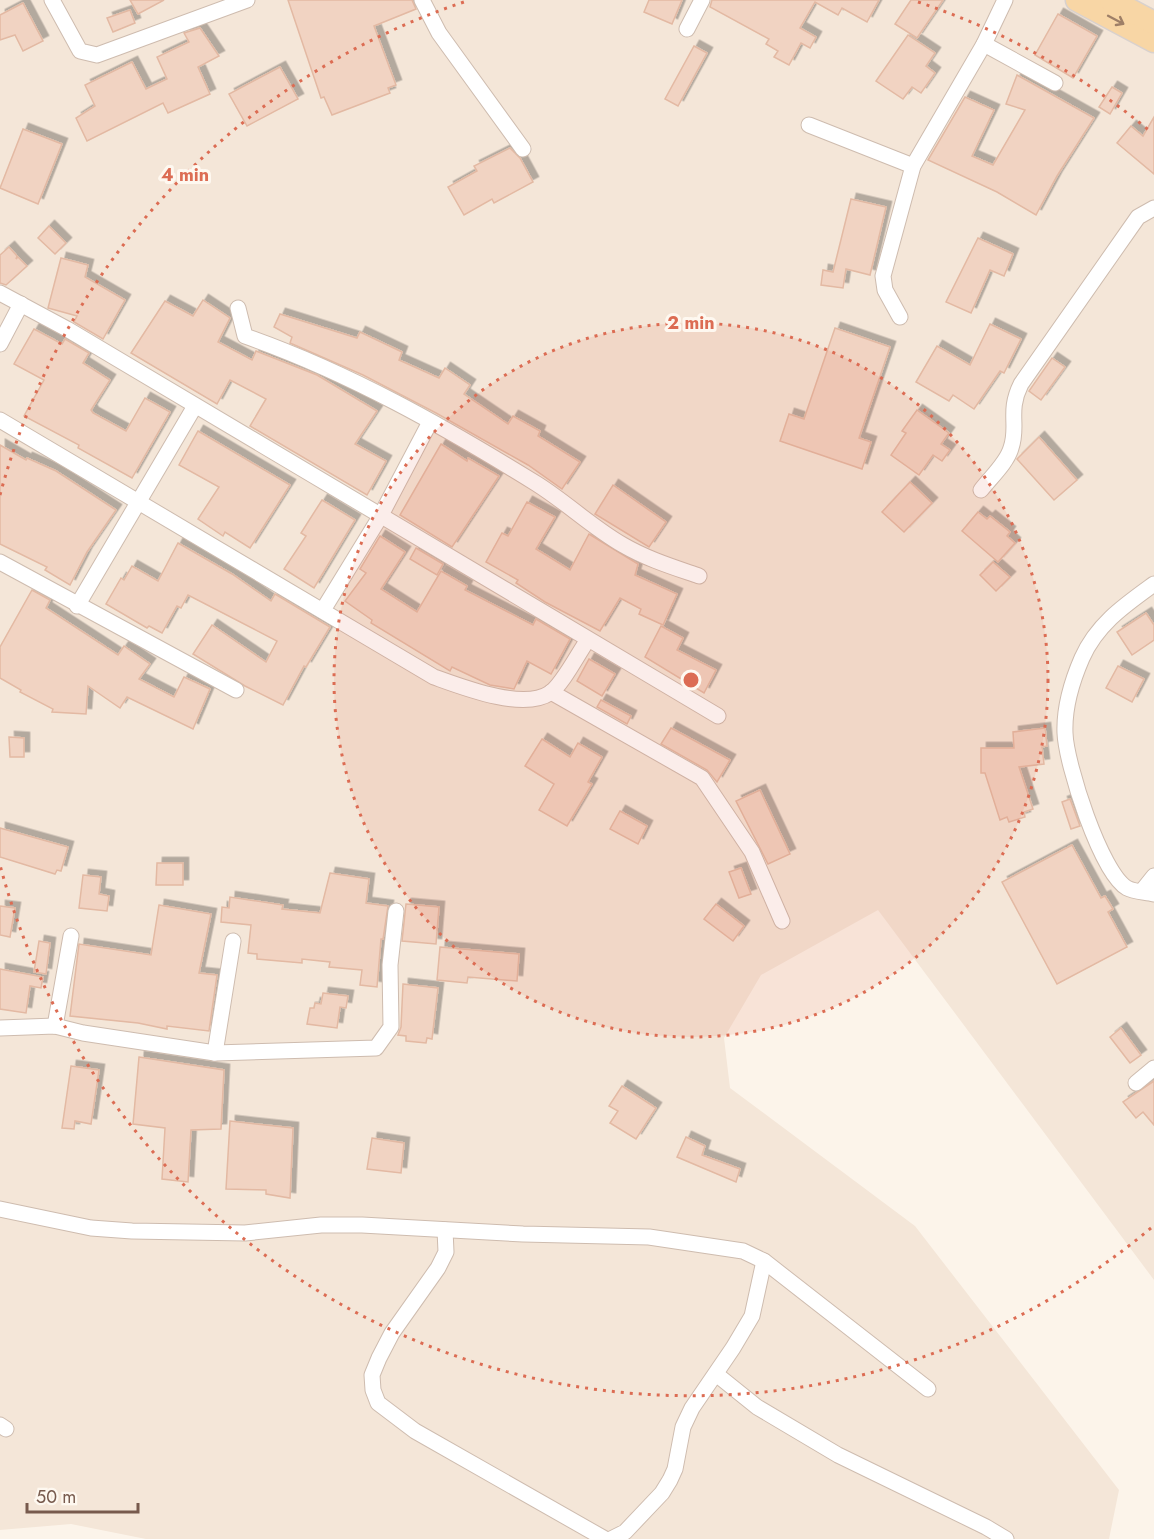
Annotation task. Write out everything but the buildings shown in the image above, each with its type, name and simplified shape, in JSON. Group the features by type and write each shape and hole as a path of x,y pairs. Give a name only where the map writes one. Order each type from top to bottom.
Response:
{"main road":[{"path":"1077,0 1154,40"},
{"path":"1111,0 1154,23"}],"street":[{"path":"52,0 74,42 80,51 88,55 97,55 247,0"},
{"path":"422,0 439,33 524,149"},
{"path":"687,29 702,0"},
{"path":"900,317 885,290 883,276 913,166 984,44 1005,0"},
{"path":"984,44 1054,83"},
{"path":"809,124 913,166"},
{"path":"981,490 1009,454 1012,445 1013,399 1021,384 1138,217 1154,208"},
{"path":"0,293 195,406 587,641 718,716"},
{"path":"0,344 21,304"},
{"path":"238,309 245,336 307,359 375,391 540,486 622,544 660,563 699,576"},
{"path":"78,606 195,406"},
{"path":"0,420 443,680 480,693 536,700 552,692 587,641"},
{"path":"323,610 380,517 430,422"},
{"path":"0,562 236,690"},
{"path":"1154,584 1119,608 1099,629 1082,657 1066,706 1065,735 1082,802 1108,863 1127,888 1148,892 1154,876"},
{"path":"552,692 702,778 752,852 782,921"},
{"path":"0,1028 55,1026 93,1035 215,1053 376,1048 391,1027 390,965 396,911"},
{"path":"55,1026 71,936"},
{"path":"215,1053 233,941"},
{"path":"1136,1083 1154,1068"},
{"path":"0,1209 91,1228 132,1231 245,1233 321,1225 362,1225 649,1237 742,1251 765,1261 928,1389"},
{"path":"445,1230 446,1252 438,1269 392,1333 372,1375 373,1390 378,1402 415,1431 605,1539"},
{"path":"611,1539 625,1532 662,1493 675,1469 683,1426 692,1408 752,1316 765,1261"},
{"path":"716,1374 757,1407 828,1449 1006,1539"}],"shaded area":[{"path":"0,0 1154,0 1154,1280 878,910 761,975 724,1038 730,1088 915,1226 1119,1490 1109,1539 146,1539 71,1524 0,1530"}]}
